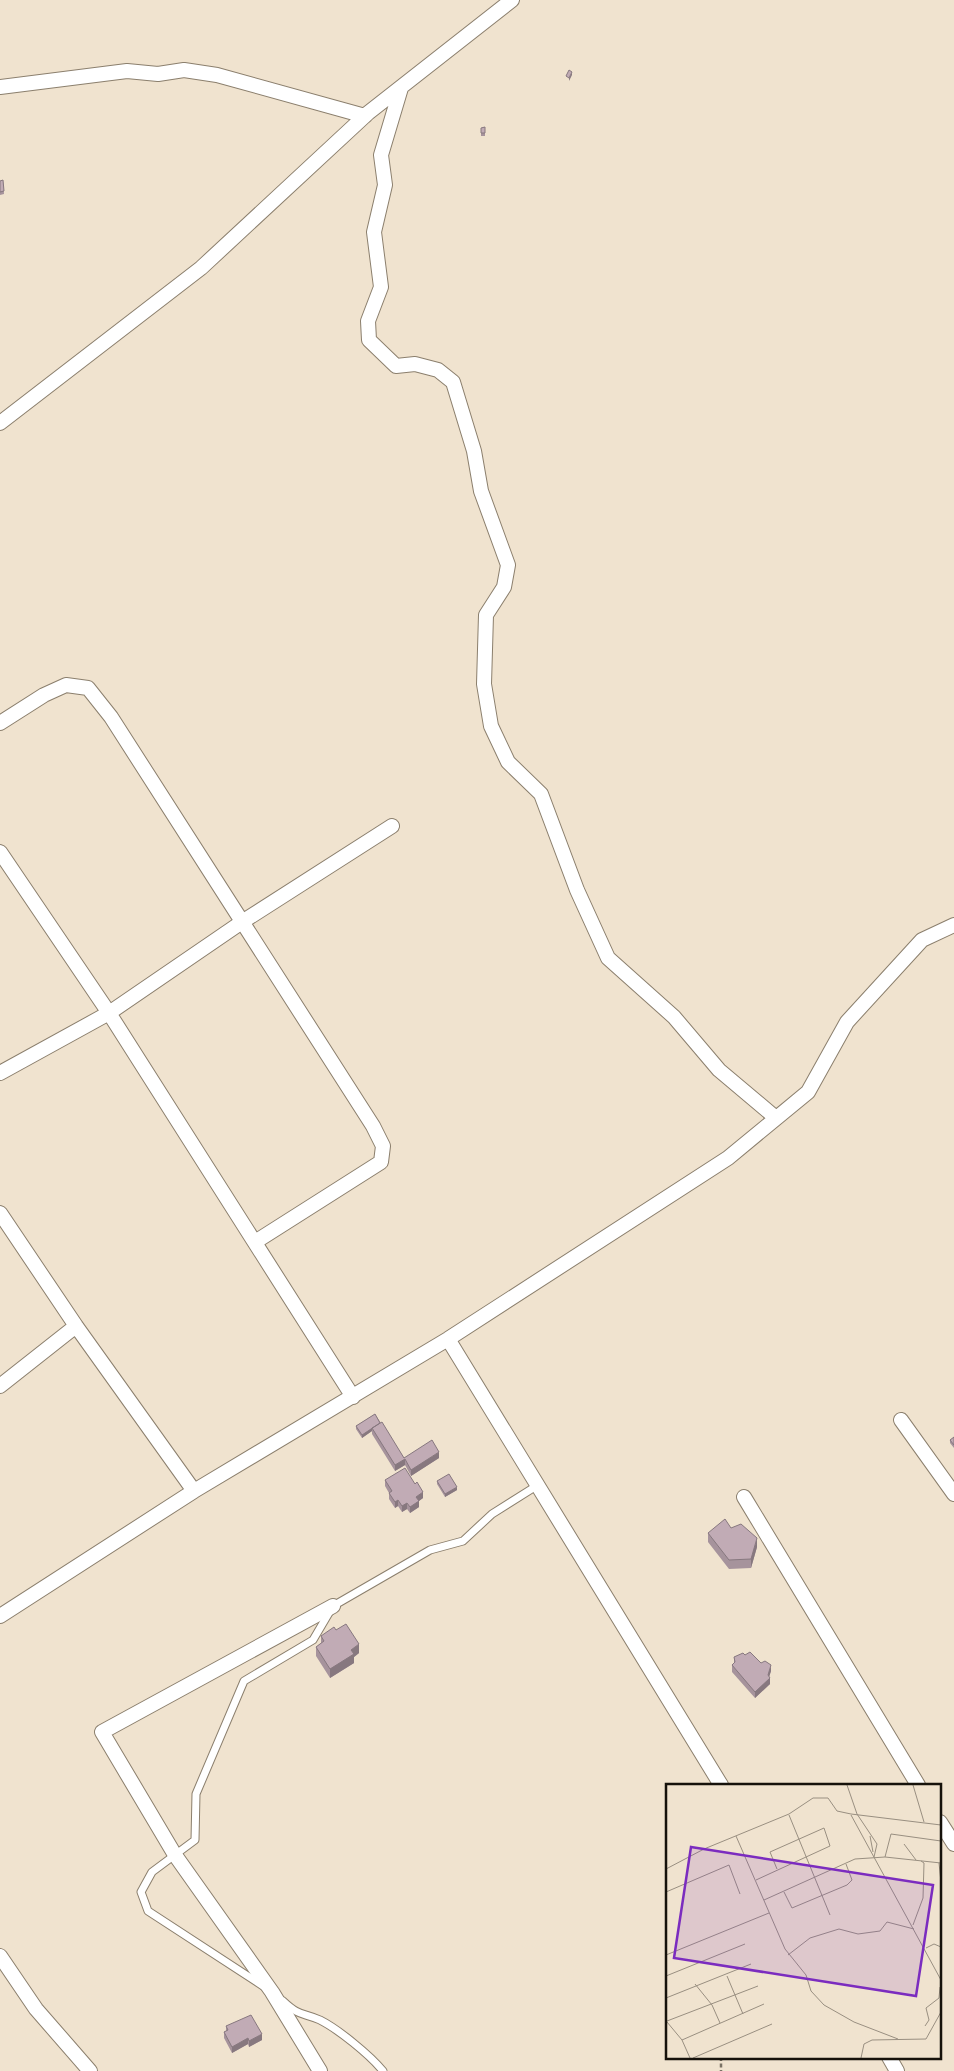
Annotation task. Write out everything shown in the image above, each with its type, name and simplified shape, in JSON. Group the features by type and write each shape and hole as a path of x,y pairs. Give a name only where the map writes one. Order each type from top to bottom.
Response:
{"street":[{"path":"0,423 202,268 365,116 512,0"},
{"path":"0,87 127,70 158,74 190,70 217,75 365,116"},
{"path":"401,88 381,155 385,185 374,232 381,287 368,321 369,340 396,366 415,364 438,370 453,382 474,451 481,491 508,565 504,587 486,615 484,684 491,726 508,762 541,794 577,890 608,958 674,1017 719,1070 776,1118"},
{"path":"0,722 44,695 66,685 88,688 111,717 373,1126 383,1146 381,1162 254,1242"},
{"path":"0,1073 108,1013 242,922 392,826"},
{"path":"0,852 108,1013 353,1397"},
{"path":"0,1616 194,1491 448,1339 728,1158 808,1092 847,1022 922,940 954,925"},
{"path":"0,1213 76,1326 194,1491"},
{"path":"0,1386 76,1326"},
{"path":"448,1339 721,1784"},
{"path":"901,1420 954,1494"},
{"path":"744,1497 917,1784"},
{"path":"320,2071 272,1992 175,1855 102,1732 333,1606"},
{"path":"942,1825 954,1844"},
{"path":"0,1956 36,2009 90,2071"}],"lane":[{"path":"383,2071 372,2058 320,2020 296,2013 272,1992 148,1911 141,1892 152,1872 195,1840 196,1794 244,1681 313,1640 333,1606 430,1550 463,1541 492,1514 538,1485"}],"path":[{"path":"721,2058 721,2071"}],"building":[{"path":"569,70 572,72 569,78 566,76"},
{"path":"485,127 485,133 481,133 481,128"},
{"path":"3,180 4,191 0,192 0,181"},
{"path":"375,1414 380,1423 362,1435 356,1426"},
{"path":"382,1422 404,1458 432,1440 439,1452 411,1470 405,1459 395,1465 372,1428"},
{"path":"954,1437 954,1445 950,1440"},
{"path":"405,1468 415,1484 417,1482 423,1492 416,1497 419,1501 410,1507 407,1503 402,1506 398,1500 395,1502 389,1493 392,1491 385,1480"},
{"path":"449,1474 457,1487 445,1494 437,1481"},
{"path":"725,1519 731,1528 741,1524 757,1538 751,1559 729,1560 708,1533"},
{"path":"346,1624 359,1644 351,1650 354,1654 330,1669 316,1647 324,1641 321,1636 334,1627 336,1630"},
{"path":"750,1652 761,1663 765,1661 771,1665 768,1675 770,1678 755,1692 732,1665 735,1662 734,1657"},
{"path":"251,2015 262,2034 249,2041 248,2038 232,2047 224,2032 228,2030 226,2026"}]}
